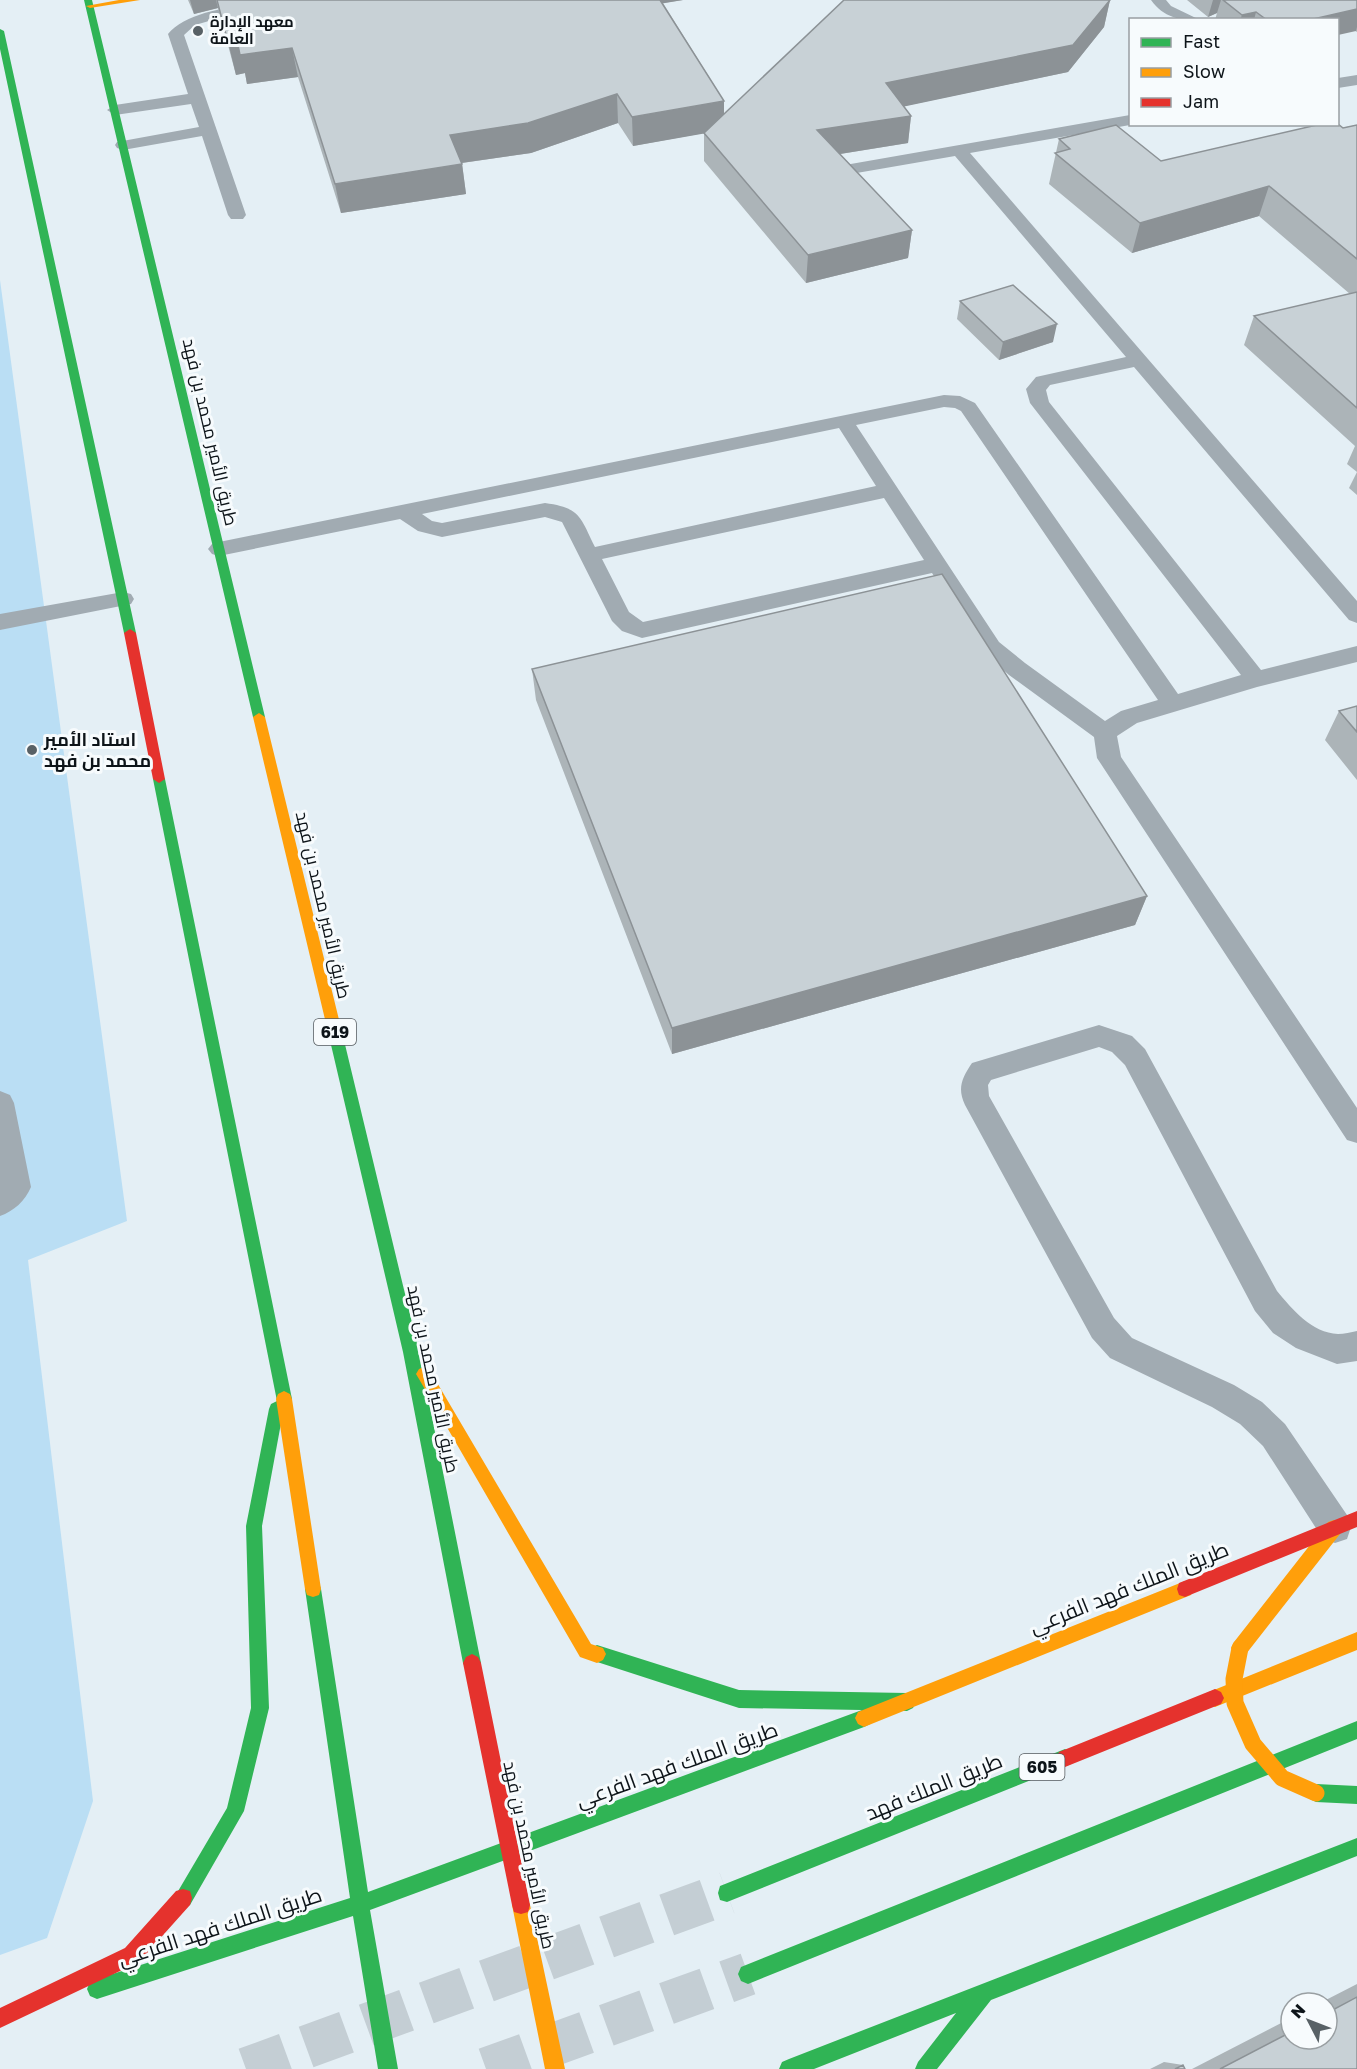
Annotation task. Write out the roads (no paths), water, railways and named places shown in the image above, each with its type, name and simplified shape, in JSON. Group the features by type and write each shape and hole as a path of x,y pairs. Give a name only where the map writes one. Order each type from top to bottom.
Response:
{"main road":[{"path":"89,3 136,0"},
{"name":"طريق الأمير محمد بن فهد","path":"89,3 411,1352 509,1850 555,2069"},
{"path":"0,31 123,599 282,1386 360,1904 388,2069"},
{"path":"411,1352 586,1651 739,1699 907,1702"},
{"path":"0,2019 132,1955 185,1895 235,1811 260,1708 254,1526 282,1386"},
{"path":"1346,1523 1240,1648 1234,1679 1235,1703 1253,1744 1282,1778 1316,1793 1357,1796"},
{"name":"طريق الملك فهد الفرعي","path":"0,2019 360,1904 509,1850 907,1702 1346,1523"},
{"name":"طريق الملك فهد","path":"727,1893 1357,1641"},
{"path":"748,1974 1357,1730"},
{"path":"789,2069 1357,1848"},
{"path":"925,2069 984,1993"}],"lane":[{"path":"237,215 176,34 182,26 207,17 320,0"},
{"path":"1158,0 1166,9 1188,18"},
{"path":"1339,83 1357,80"},
{"path":"115,110 197,98"},
{"path":"845,170 1129,120"},
{"path":"123,145 208,130"},
{"path":"959,150 1357,615"},
{"path":"1138,360 1043,381 1036,389 1040,403 1256,679"},
{"path":"219,549 944,401 960,402 968,407 1173,704"},
{"path":"844,421 992,647 1017,669 1105,733 1109,758 1357,1131"},
{"path":"589,555 890,490"},
{"path":"403,511 425,526 442,530 545,510 559,512 570,518 620,616 630,626 642,630 938,564"},
{"path":"0,622 123,599"},
{"path":"1105,733 1129,717 1256,679 1357,654"},
{"path":"1346,1523 1274,1435 1251,1413 1223,1395 1121,1348 1103,1328 975,1097 974,1083 982,1071 1099,1036 1122,1044 1135,1057 1266,1301 1284,1323 1307,1338 1337,1350 1357,1346"},
{"path":"0,1103 17,1187 0,1203"}],"tunnel":[{"path":"246,2069 727,1893"},
{"path":"486,2069 748,1974"}],"place":[{"name":"معهد الإدارة العامة","path":"198,31"},
{"name":"استاد الأمير محمد بن فهد","path":"32,750"}]}
